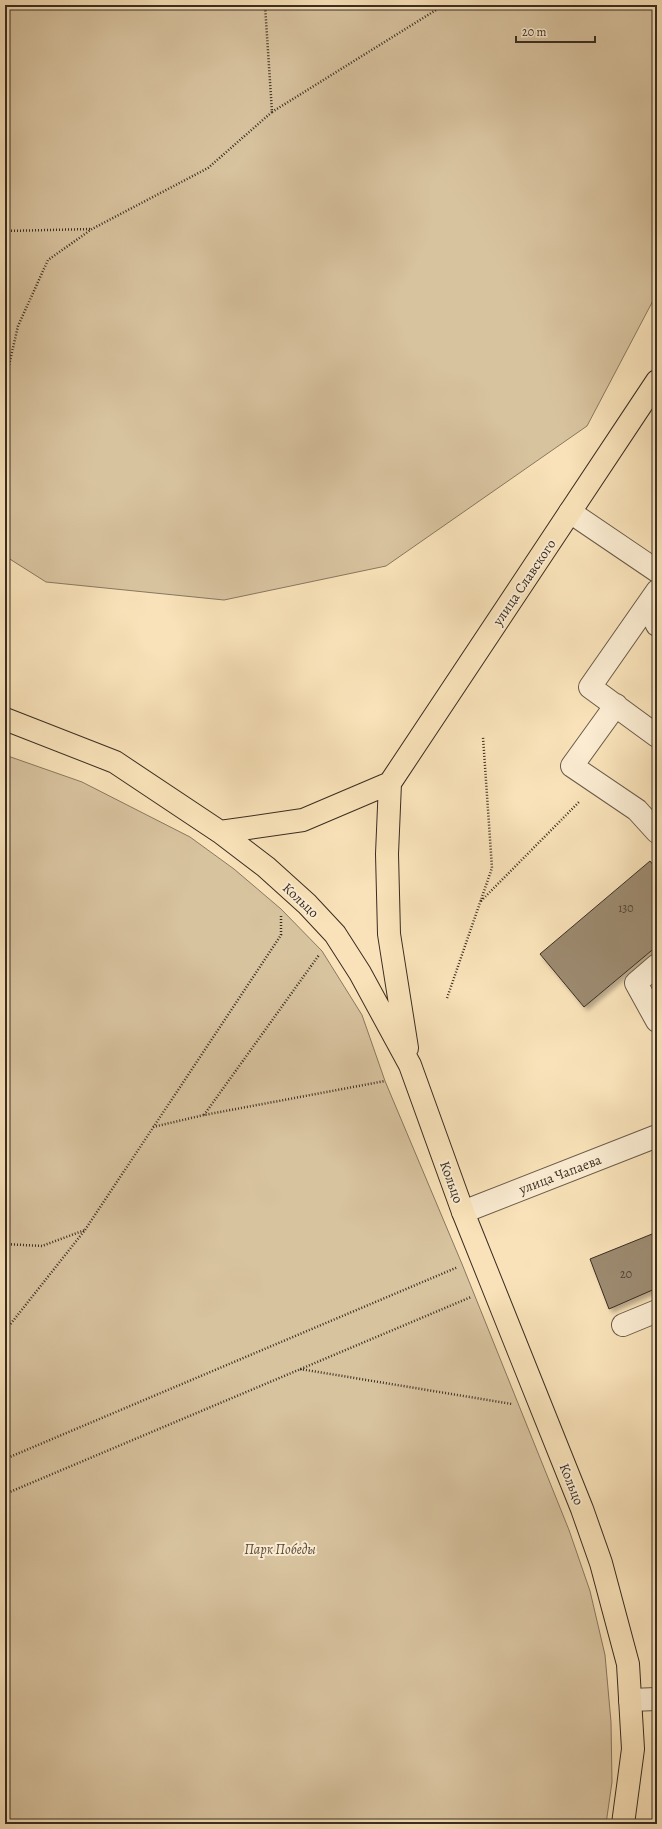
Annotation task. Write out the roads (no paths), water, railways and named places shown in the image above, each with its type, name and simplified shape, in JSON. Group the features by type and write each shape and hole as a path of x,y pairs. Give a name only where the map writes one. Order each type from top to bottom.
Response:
{"main road":[{"name":"улица Славского","path":"390,783 657,381"},
{"name":"Кольцо","path":"5,719 115,762 220,832 266,868 307,904 335,934 360,973 410,1065 463,1212 579,1502 601,1563 628,1664 632,1749 623,1824"},
{"path":"220,832 303,820 390,783 388,854 389,934 410,1065"}],"street":[{"path":"570,512 657,571"},
{"path":"653,597 657,625"},
{"path":"653,597 590,687 657,736"},
{"path":"616,705 572,766 637,810 657,832"},
{"path":"657,965 636,983 657,1021"},
{"name":"улица Чапаева","path":"463,1212 657,1136"},
{"path":"623,1325 657,1311"},
{"path":"630,1700 657,1699"}],"park label":[{"name":"Парк Победы","path":"280,1549"}]}
